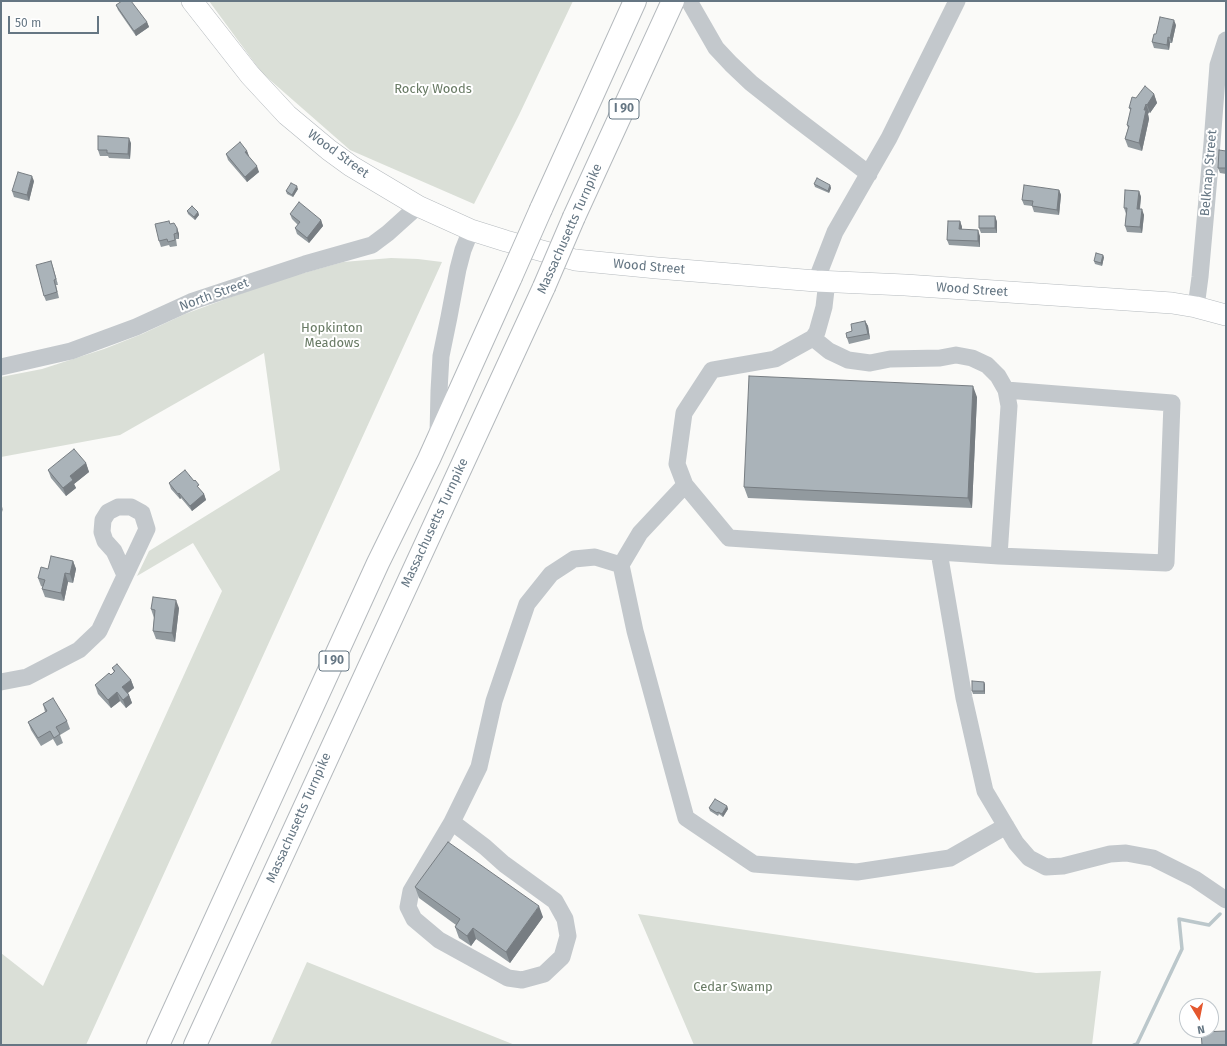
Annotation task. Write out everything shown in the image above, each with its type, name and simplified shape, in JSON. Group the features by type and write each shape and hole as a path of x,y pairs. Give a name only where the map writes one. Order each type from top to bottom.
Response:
{"highway":[{"name":"I 90","path":"158,1045 378,563 438,438 635,1"},
{"name":"Massachusetts Turnpike","path":"195,1045 544,287 574,217 673,1"}],"main road":[{"name":"Wood Street","path":"192,1 250,76 287,115 323,146 351,166 418,206 471,230 506,241 575,260 821,281 1172,303 1196,307 1226,315"}],"street":[{"path":"689,1 716,48 730,64 751,83 869,174"},
{"path":"958,1 889,138 835,232 821,281 824,307 818,332 813,338 775,359 712,370 684,414 677,464 685,485 729,538 999,556 1166,563 1172,403 1006,390"},
{"name":"Belknap Street","path":"1196,307 1200,277 1218,65 1226,40"},
{"name":"North Street","path":"1,367 71,351 136,327 193,300 305,264 372,245 418,206"},
{"path":"438,438 441,356 458,269 463,250 471,230"},
{"path":"813,338 829,351 848,360 870,363 890,359 940,358 956,355 972,358 987,365 998,376 1006,390 1009,406 999,556"},
{"path":"685,485 640,533 620,566 635,631 686,818 754,864 857,872 950,858 1006,826"},
{"path":"939,552 964,698 984,791 1016,843 1029,858 1046,867 1063,866 1110,854 1128,853 1152,858 1195,880 1226,900"},
{"path":"452,822 485,847 504,864 555,901 565,919 568,936 562,957 544,974 522,980 508,978 439,940 414,919 408,906 411,891 452,822 479,767 494,701 527,604 551,574 574,559 596,557 620,566"},
{"path":"1,682 27,677 79,650 99,631 125,575"}],"green space":[{"name":"Rocky Woods","path":"209,1 573,1 519,115 474,204 350,150 262,73"},
{"name":"Hopkinton Meadows","path":"391,258 442,262 86,1045 1,1045 1,953 43,986 222,591 193,543 137,576 149,551 280,470 264,353 120,435 1,457 1,377 42,369 104,349 142,334 185,314 275,281 343,262"},
{"name":"Cedar Swamp","path":"638,914 1036,973 1101,971 1092,1045 694,1045"},
{"path":"307,962 515,1045 270,1045"}],"building":[{"path":"122,1 131,1 147,22 134,31 116,5"},
{"path":"1160,17 1174,20 1167,45 1152,42 1154,34 1156,34"},
{"path":"1145,86 1154,94 1147,105 1146,104 1144,110 1146,110 1139,143 1125,139 1129,126 1127,125 1132,97 1136,98"},
{"path":"98,136 129,138 128,154 107,153 107,150 98,150"},
{"path":"240,142 247,151 245,152 257,166 245,177 226,154"},
{"path":"1219,150 1226,151 1226,168 1218,168"},
{"path":"18,172 32,176 27,195 12,191"},
{"path":"817,178 830,185 828,191 814,184"},
{"path":"291,183 297,186 292,195 286,191"},
{"path":"1024,185 1059,190 1057,210 1032,206 1033,201 1022,200"},
{"path":"1125,190 1139,191 1137,209 1142,209 1140,227 1125,226 1127,208 1124,208"},
{"path":"299,202 321,220 307,238 295,228 300,222 290,214"},
{"path":"192,206 198,212 194,217 187,211"},
{"path":"979,216 995,216 995,228 979,228"},
{"path":"169,221 170,224 174,223 177,228 177,233 174,234 175,240 168,242 167,239 159,241 155,224"},
{"path":"948,221 960,221 959,229 978,230 978,241 947,240"},
{"path":"1096,253 1103,255 1101,263 1094,261"},
{"path":"51,261 56,279 54,280 57,292 44,296 36,265"},
{"path":"865,321 868,334 847,338 846,333 852,331 851,324"},
{"path":"749,376 973,386 968,498 744,487"},
{"path":"74,449 86,463 70,476 73,480 63,488 48,470"},
{"path":"185,470 199,485 197,486 204,494 190,506 169,483"},
{"path":"51,556 73,561 70,574 65,573 61,593 42,589 45,580 38,578 41,567 48,569"},
{"path":"153,597 176,600 172,633 153,631 155,610 151,609"},
{"path":"117,664 131,680 122,687 129,695 123,700 117,692 108,700 95,685 109,673 111,675 115,671 112,668"},
{"path":"972,681 984,682 984,691 972,691"},
{"path":"53,698 67,721 56,727 60,734 54,738 50,731 38,738 28,722 47,711 43,704"},
{"path":"715,799 727,806 722,814 709,808"},
{"path":"448,842 539,906 506,952 473,928 467,936 455,927 460,919 415,887"},
{"path":"1219,1031 1226,1031 1226,1045 1202,1045 1201,1038 1219,1038"}],"waterway":[{"path":"1134,1045 1137,1044 1182,949 1179,919 1209,925 1220,914"}]}
